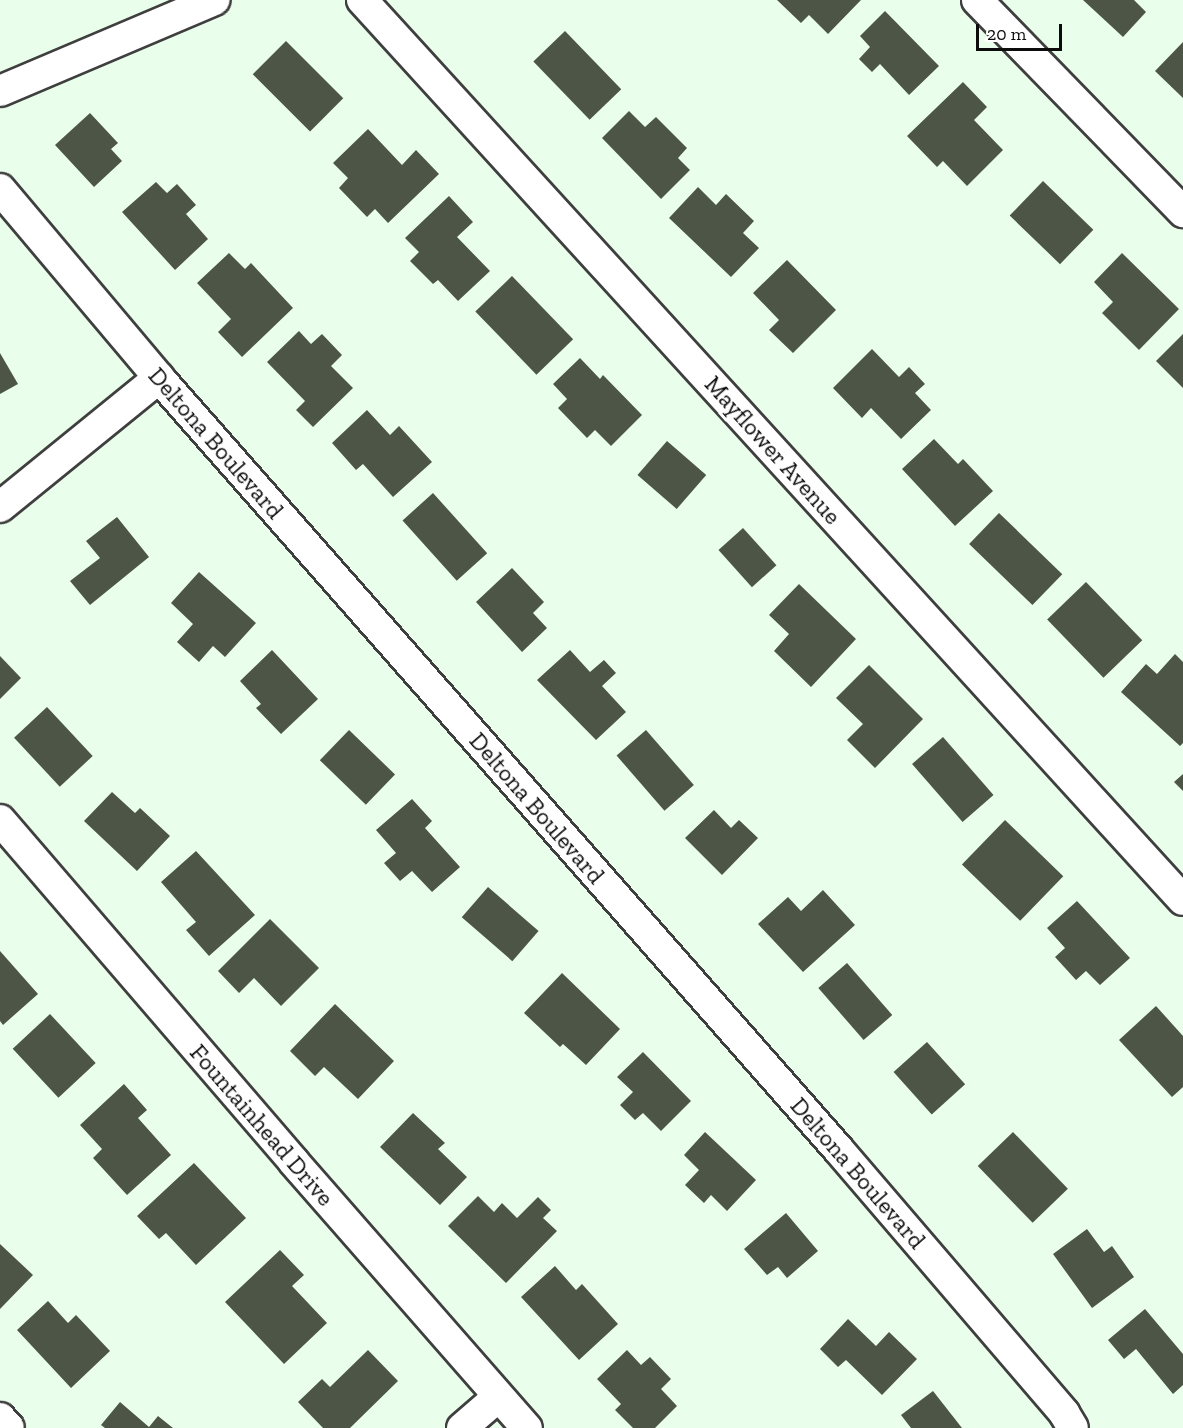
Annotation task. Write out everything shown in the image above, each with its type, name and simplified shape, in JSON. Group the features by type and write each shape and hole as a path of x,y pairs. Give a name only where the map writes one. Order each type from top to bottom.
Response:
{"street":[{"path":"0,90 214,0"},
{"name":"Mayflower Avenue","path":"362,0 1183,900"},
{"path":"977,0 1183,212"},
{"name":"Deltona Boulevard","path":"0,189 159,378 838,1149 1064,1413 1072,1428"},
{"path":"0,507 159,378"},
{"name":"Fountainhead Drive","path":"0,820 527,1428"},
{"path":"462,1428 498,1397"},
{"path":"0,1418 9,1428"}],"building":[{"path":"777,0 861,0 828,34 809,15 801,23"},
{"path":"1083,0 1134,0 1146,12 1123,37"},
{"path":"885,11 939,66 909,95 880,64 872,72 859,59 870,47 860,36"},
{"path":"565,31 621,89 590,120 533,62"},
{"path":"286,41 343,98 310,132 253,74"},
{"path":"1183,42 1183,98 1155,71"},
{"path":"963,82 987,107 974,120 1003,150 967,186 943,161 937,167 907,136"},
{"path":"629,111 645,127 656,117 687,148 678,158 690,170 661,199 602,138"},
{"path":"90,113 118,143 111,149 122,161 94,187 55,145"},
{"path":"368,129 402,165 416,150 439,174 388,223 375,209 367,217 339,188 348,178 333,163"},
{"path":"1043,181 1093,230 1060,264 1010,216"},
{"path":"156,182 167,193 177,184 196,205 186,214 208,239 175,270 122,212"},
{"path":"698,187 716,205 726,194 754,221 743,233 759,248 731,277 669,218"},
{"path":"449,196 473,222 457,237 490,271 458,301 438,280 433,284 410,261 419,252 405,238"},
{"path":"229,253 245,269 251,263 293,308 242,357 218,332 231,319 197,283"},
{"path":"1122,253 1179,309 1139,350 1102,313 1113,302 1094,282"},
{"path":"787,260 836,310 793,353 769,330 779,320 753,293"},
{"path":"512,276 573,339 536,375 475,311"},
{"path":"299,331 311,344 322,334 342,355 331,366 353,388 313,427 296,410 305,401 267,362"},
{"path":"1183,334 1183,388 1156,361"},
{"path":"872,349 899,377 909,367 925,384 915,393 931,410 901,439 871,408 862,418 833,388"},
{"path":"0,353 18,384 0,394"},
{"path":"580,358 600,379 603,375 642,415 611,446 595,430 587,438 558,408 567,399 553,384"},
{"path":"367,410 390,435 399,426 432,462 393,497 363,464 356,470 332,443"},
{"path":"934,439 958,464 963,459 993,491 955,526 902,469"},
{"path":"667,441 706,475 677,509 637,475"},
{"path":"433,493 487,553 457,581 403,520"},
{"path":"999,513 1062,574 1032,605 969,544"},
{"path":"117,517 149,557 90,605 70,581 100,558 86,541"},
{"path":"743,528 776,565 752,587 718,550"},
{"path":"512,568 544,602 533,613 547,628 522,652 476,602"},
{"path":"199,572 256,623 225,657 213,646 199,662 177,642 193,624 171,603"},
{"path":"1086,582 1142,640 1103,678 1047,620"},
{"path":"799,584 856,639 811,687 774,651 789,634 769,615"},
{"path":"272,650 318,699 281,734 256,708 261,704 240,681"},
{"path":"570,650 590,672 604,660 616,673 602,686 626,712 596,740 537,680"},
{"path":"1175,654 1183,662 1183,743 1180,746 1121,692 1146,664 1157,674"},
{"path":"0,656 21,678 0,699"},
{"path":"869,665 923,719 875,768 847,740 863,724 836,698"},
{"path":"47,707 93,756 60,787 14,738"},
{"path":"349,730 395,774 366,805 320,760"},
{"path":"646,730 694,785 664,811 617,756"},
{"path":"943,737 994,795 963,822 912,764"},
{"path":"1183,774 1183,791 1174,782"},
{"path":"112,792 135,813 140,808 170,836 137,871 84,821"},
{"path":"412,799 432,821 425,828 460,867 432,892 412,871 400,881 384,863 396,853 376,830"},
{"path":"714,810 731,828 739,820 758,838 722,875 685,838"},
{"path":"1005,820 1063,876 1020,921 962,865"},
{"path":"196,851 255,915 209,956 186,930 196,922 161,882"},
{"path":"488,887 539,931 512,961 462,917"},
{"path":"823,890 855,925 803,972 758,924 788,897 801,911"},
{"path":"1077,901 1130,958 1100,985 1086,971 1076,980 1055,957 1065,948 1047,928"},
{"path":"270,919 319,968 281,1006 254,978 239,993 218,971"},
{"path":"0,951 38,994 3,1025 0,1021"},
{"path":"847,963 892,1015 864,1040 818,988"},
{"path":"562,973 620,1029 586,1065 563,1044 560,1047 524,1013"},
{"path":"335,1004 394,1061 358,1099 324,1067 315,1076 290,1051"},
{"path":"1156,1006 1183,1036 1183,1087 1172,1097 1119,1040"},
{"path":"50,1014 96,1063 58,1098 13,1049"},
{"path":"927,1042 965,1084 932,1114 894,1072"},
{"path":"643,1052 691,1101 661,1131 643,1113 635,1120 620,1105 633,1092 617,1077"},
{"path":"124,1084 147,1110 138,1118 171,1155 127,1195 93,1158 102,1149 80,1125"},
{"path":"413,1113 445,1143 438,1149 467,1177 440,1205 380,1147"},
{"path":"705,1132 756,1180 727,1211 711,1195 704,1203 685,1185 699,1170 684,1155"},
{"path":"1013,1132 1068,1189 1033,1223 978,1166"},
{"path":"194,1163 246,1218 196,1265 166,1233 159,1239 137,1216"},
{"path":"478,1196 494,1212 502,1203 517,1218 538,1197 551,1210 543,1218 557,1231 506,1283 448,1226"},
{"path":"786,1213 818,1251 787,1278 778,1267 767,1275 744,1249"},
{"path":"1087,1229 1104,1252 1112,1246 1134,1277 1092,1308 1053,1254"},
{"path":"0,1244 33,1275 0,1309"},
{"path":"280,1250 304,1275 292,1286 327,1323 284,1364 225,1302"},
{"path":"555,1266 576,1290 582,1284 618,1324 579,1360 521,1297"},
{"path":"48,1301 68,1323 76,1315 110,1351 71,1388 17,1330"},
{"path":"1145,1309 1183,1354 1183,1385 1173,1394 1136,1349 1124,1359 1108,1340"},
{"path":"848,1319 876,1346 889,1332 917,1359 882,1395 846,1360 838,1367 820,1349"},
{"path":"368,1350 398,1381 350,1428 323,1428 298,1402 322,1379 330,1387"},
{"path":"627,1350 641,1365 650,1357 671,1379 661,1389 677,1406 655,1428 633,1428 615,1410 621,1404 597,1379"},
{"path":"933,1391 962,1428 911,1428 901,1415"},
{"path":"120,1402 149,1427 158,1416 173,1428 105,1428 101,1425"}]}
